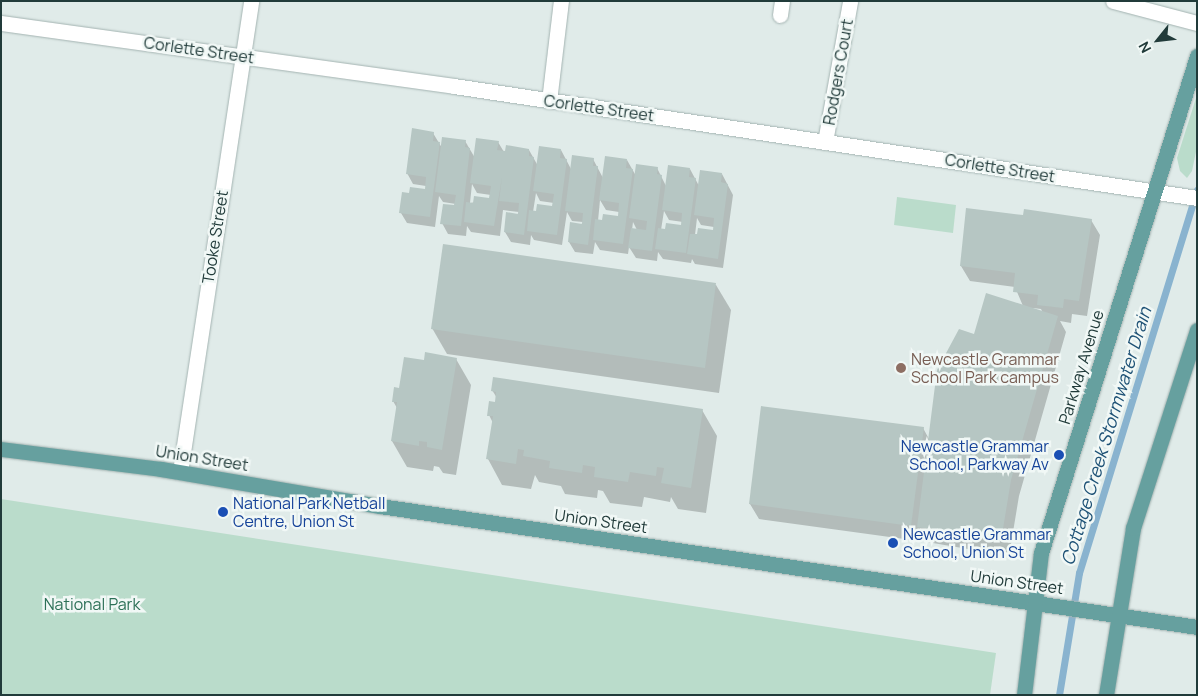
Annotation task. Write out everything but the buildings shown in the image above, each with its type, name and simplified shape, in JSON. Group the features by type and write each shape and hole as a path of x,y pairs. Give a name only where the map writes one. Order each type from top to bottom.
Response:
{"main road":[{"name":"Parkway Avenue","path":"1024,695 1041,553 1197,56"},
{"path":"1106,695 1117,615 1133,528 1197,330"},
{"name":"Union Street","path":"1,449 180,472 380,506 1197,627"}],"street":[{"name":"Tooke Street","path":"180,472 251,1"},
{"path":"549,101 560,1"},
{"name":"Rodgers Court","path":"826,142 850,1"},
{"path":"1113,1 1197,23"},
{"name":"Corlette Street","path":"1,23 243,55 1197,198"}],"green space":[{"path":"1197,95 1197,147 1192,171 1187,178 1180,171 1177,158"},
{"path":"897,197 956,205 953,233 894,225"},
{"name":"National Park","path":"1,499 996,653 990,695 1,695"}],"waterway":[{"name":"Cottage Creek Stormwater Drain","path":"1059,695 1079,573 1197,190"}],"place":[{"name":"Newcastle Grammar School Park campus","path":"901,368"},
{"name":"Newcastle Grammar School, Parkway Av","path":"1059,455"},
{"name":"National Park Netball Centre, Union St","path":"223,512"},
{"name":"Newcastle Grammar School, Union St","path":"893,543"}]}
